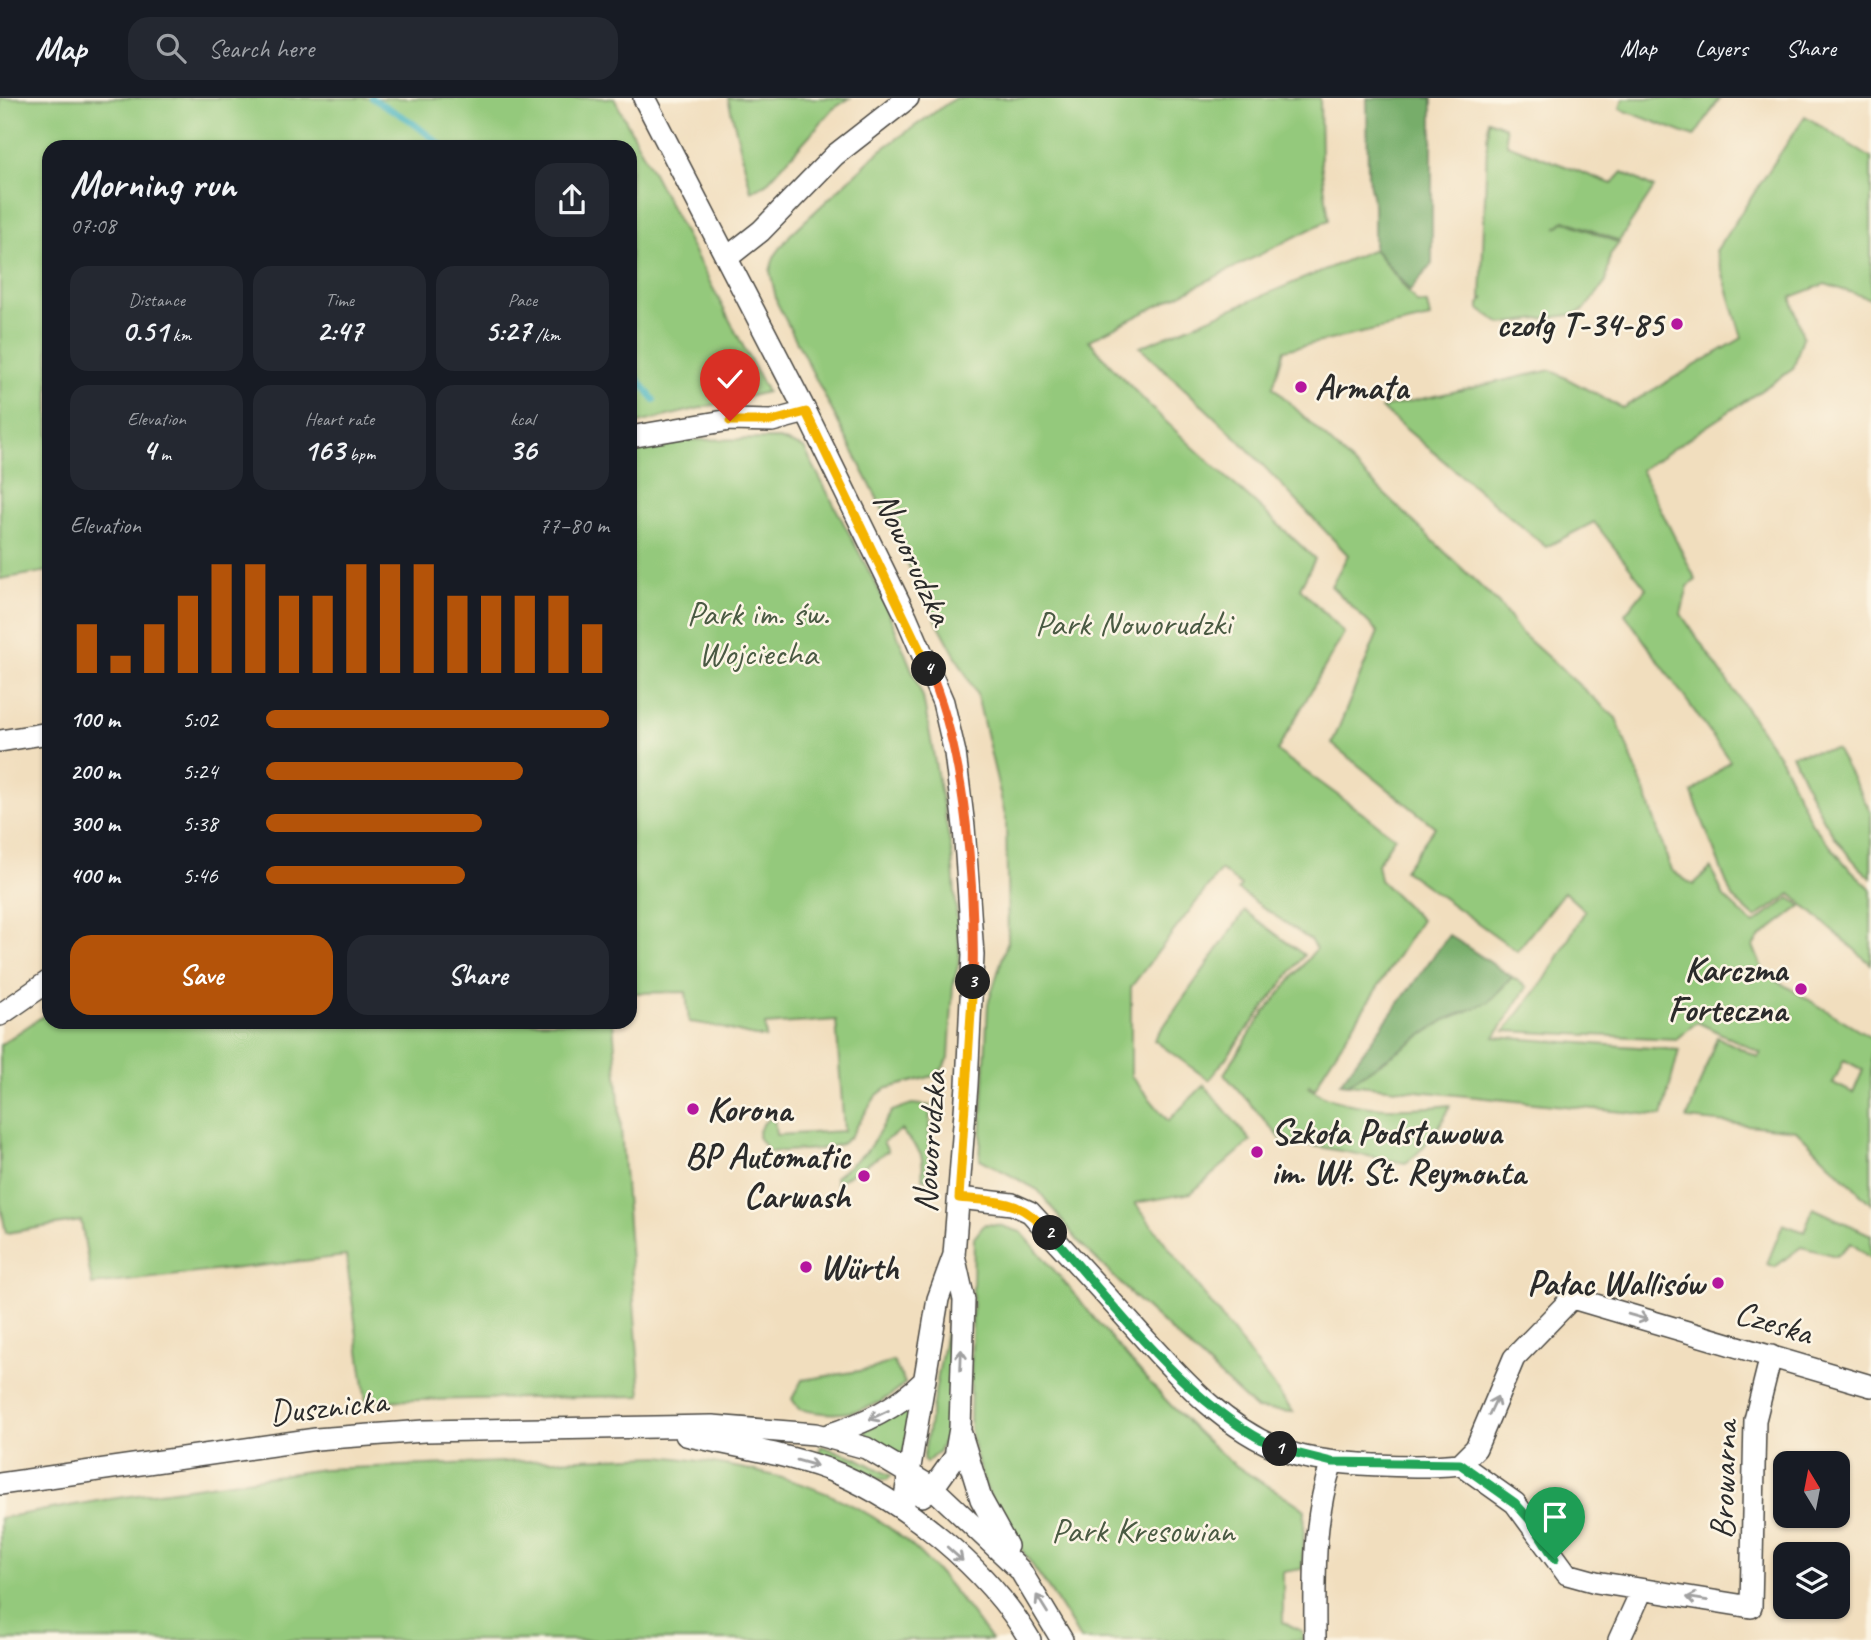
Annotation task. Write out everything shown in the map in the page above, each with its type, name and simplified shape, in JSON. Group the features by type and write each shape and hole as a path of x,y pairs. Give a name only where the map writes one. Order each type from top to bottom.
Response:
{"street":[{"name":"Noworudzka","path":"644,98 728,257 906,616 943,702 955,753 964,827 973,955 959,1198 954,1255 938,1299 903,1509"},
{"path":"728,257 761,231 835,155 908,98"},
{"path":"637,436 730,421 772,421 806,412"},
{"path":"0,741 42,734"},
{"path":"0,1014 42,986"},
{"path":"959,1198 996,1201 1030,1212 1173,1370 1245,1431 1292,1454 1332,1462 1460,1464 1515,1503 1567,1574 1596,1583 1643,1590 1619,1640"},
{"name":"Noworudzka","path":"903,1509 933,1488 955,1457 960,1428 964,1300 954,1255"},
{"name":"Czeska","path":"1460,1464 1476,1448 1514,1358 1572,1298 1871,1386"},
{"name":"Browarna","path":"1643,1590 1751,1607 1755,1531 1755,1420 1772,1356"},
{"path":"825,1436 858,1425 894,1408 925,1380"},
{"name":"Dusznicka","path":"0,1484 316,1439 424,1431 754,1427 825,1436 866,1448 933,1488 1020,1570"},
{"path":"960,1428 981,1499 1062,1640"},
{"name":"Dusznicka","path":"666,1429 826,1469 871,1488 903,1509 980,1578 1030,1640"},
{"path":"1315,1640 1316,1542 1322,1490 1332,1462"}],"green space":[{"path":"0,98 614,98 636,140 42,140 42,572 0,579"},
{"path":"728,98 850,98 833,109 766,184 751,191"},
{"name":"Park Noworudzki","path":"955,98 1320,98 1321,163 1329,220 1089,340 1170,426 1315,559 1300,588 1344,633 1277,751 1395,837 1377,864 1380,880 1421,920 1325,1069 1315,1089 1309,1085 1308,1087 1339,1101 1376,1108 1450,1105 1431,1137 1417,1154 1405,1163 1282,1140 1224,1074 1261,1017 1316,949 1310,940 1238,890 1241,886 1221,870 1131,987 1131,1076 1168,1121 1204,1085 1251,1141 1191,1193 1135,1203 1293,1412 1256,1409 1132,1295 1078,1241 1038,1190 980,1159 988,1004 1008,940 1006,819 977,695 923,596 881,506 777,303 770,271 774,257 790,235 881,150"},
{"path":"1367,98 1432,98 1432,264 1410,291 1374,249 1374,205 1368,177"},
{"path":"1623,98 1720,98 1694,137 1620,109"},
{"path":"1805,116 1871,158 1871,299 1825,284 1791,297 1803,337 1793,369 1641,470 1696,580 1688,586 1681,614 1782,761 1812,824 1846,865 1871,889 1871,964 1791,894 1755,918 1732,897 1692,793 1730,761 1625,614 1646,588 1594,522 1546,547 1381,408 1551,370 1622,408 1742,338 1716,251"},
{"path":"1488,120 1505,127 1507,144 1612,184 1623,172 1654,188 1619,241 1565,220 1556,228 1565,221 1619,243 1610,255 1606,282 1584,310 1570,315 1501,324 1479,309 1479,304 1485,298 1481,300"},
{"path":"637,142 767,392 637,423"},
{"path":"1374,249 1417,303 1427,304 1430,318 1284,350 1273,387 1500,605 1520,632 1616,718 1648,800 1671,870 1693,885 1711,868 1724,897 1753,924 1790,898 1801,906 1759,938 1753,946 1764,973 1871,1037 1871,1204 1796,1130 1687,1119 1717,1037 1758,1057 1761,1053 1697,1022 1676,1039 1505,1031 1546,978 1585,911 1564,892 1517,951 1404,870 1435,827 1332,744 1378,632 1331,586 1348,555 1239,440 1140,347","holes":["1844,1060 1863,1070 1853,1093 1833,1083"]},
{"name":"Park im. św. Wojciecha","path":"779,439 804,448 880,592 923,697 952,855 960,958 953,986 949,1058 933,1076 885,1089 876,1096 850,1137 841,1144 820,1149 769,1152 758,1137 763,1124 774,1117 776,1135 844,1131 836,1020 765,1025 766,1038 689,1022 686,992 637,993 637,449 679,440"},
{"path":"1836,749 1871,812 1871,878 1834,836 1792,754"},
{"path":"1245,911 1304,955 1209,1080 1154,1040"},
{"path":"1449,935 1512,977 1489,1002 1445,1020 1348,1084 1340,1083"},
{"path":"1512,977 1527,987 1495,1037 1679,1050 1662,1116 1348,1084 1445,1020 1489,1002"},
{"path":"42,1017 42,1029 614,1029 641,1396 366,1401 346,1256 92,1285 81,1221 6,1233 0,1202 0,1045"},
{"path":"912,1104 930,1106 928,1180 922,1179 919,1151 901,1130 883,1142 888,1151 836,1183 835,1177 867,1151 892,1111"},
{"path":"1813,1208 1871,1235 1871,1259 1851,1243 1836,1256 1801,1247 1775,1267 1767,1264 1783,1224 1804,1232"},
{"name":"Park Kresowian","path":"985,1224 1021,1232 1145,1377 1197,1432 1234,1464 1305,1510 1302,1569 1283,1572 1283,1622 1302,1631 1303,1640 1080,1640 1058,1602 998,1513 985,1486 975,1453 970,1427 974,1238"},
{"path":"952,1298 948,1433 939,1451 926,1463 923,1459"},
{"path":"893,1361 905,1383 869,1407 842,1413 814,1412 799,1409 792,1399 802,1380 872,1369"},
{"path":"905,1409 911,1412 904,1452 899,1454 866,1436 865,1430"},
{"path":"821,1446 855,1457 891,1476 887,1480 879,1479 819,1453"},
{"path":"659,1456 760,1472 793,1481 856,1507 885,1525 923,1556 991,1640 0,1640 0,1518 103,1500 323,1469"}],"waterway":[{"path":"372,98 409,120 435,140"},
{"path":"637,377 654,400"}],"place":[{"name":"czołg T-34-85","path":"1677,324"},
{"name":"Armata","path":"1301,387"},
{"name":"Karczma Forteczna","path":"1801,989"},
{"name":"Korona","path":"693,1109"},
{"name":"Szkoła Podstawowa im. Wł. St. Reymonta","path":"1257,1152"},
{"name":"BP Automatic Carwash","path":"864,1176"},
{"name":"Würth","path":"806,1267"},
{"name":"Pałac Wallisów","path":"1718,1283"}],"route":[{"path":"730,421 772,421 806,412 906,616 943,702 955,753 972,914 972,993 959,1198 996,1201 1030,1212 1173,1370 1245,1431 1292,1454 1332,1462 1460,1464 1515,1503 1531,1521 1555,1559"}]}
